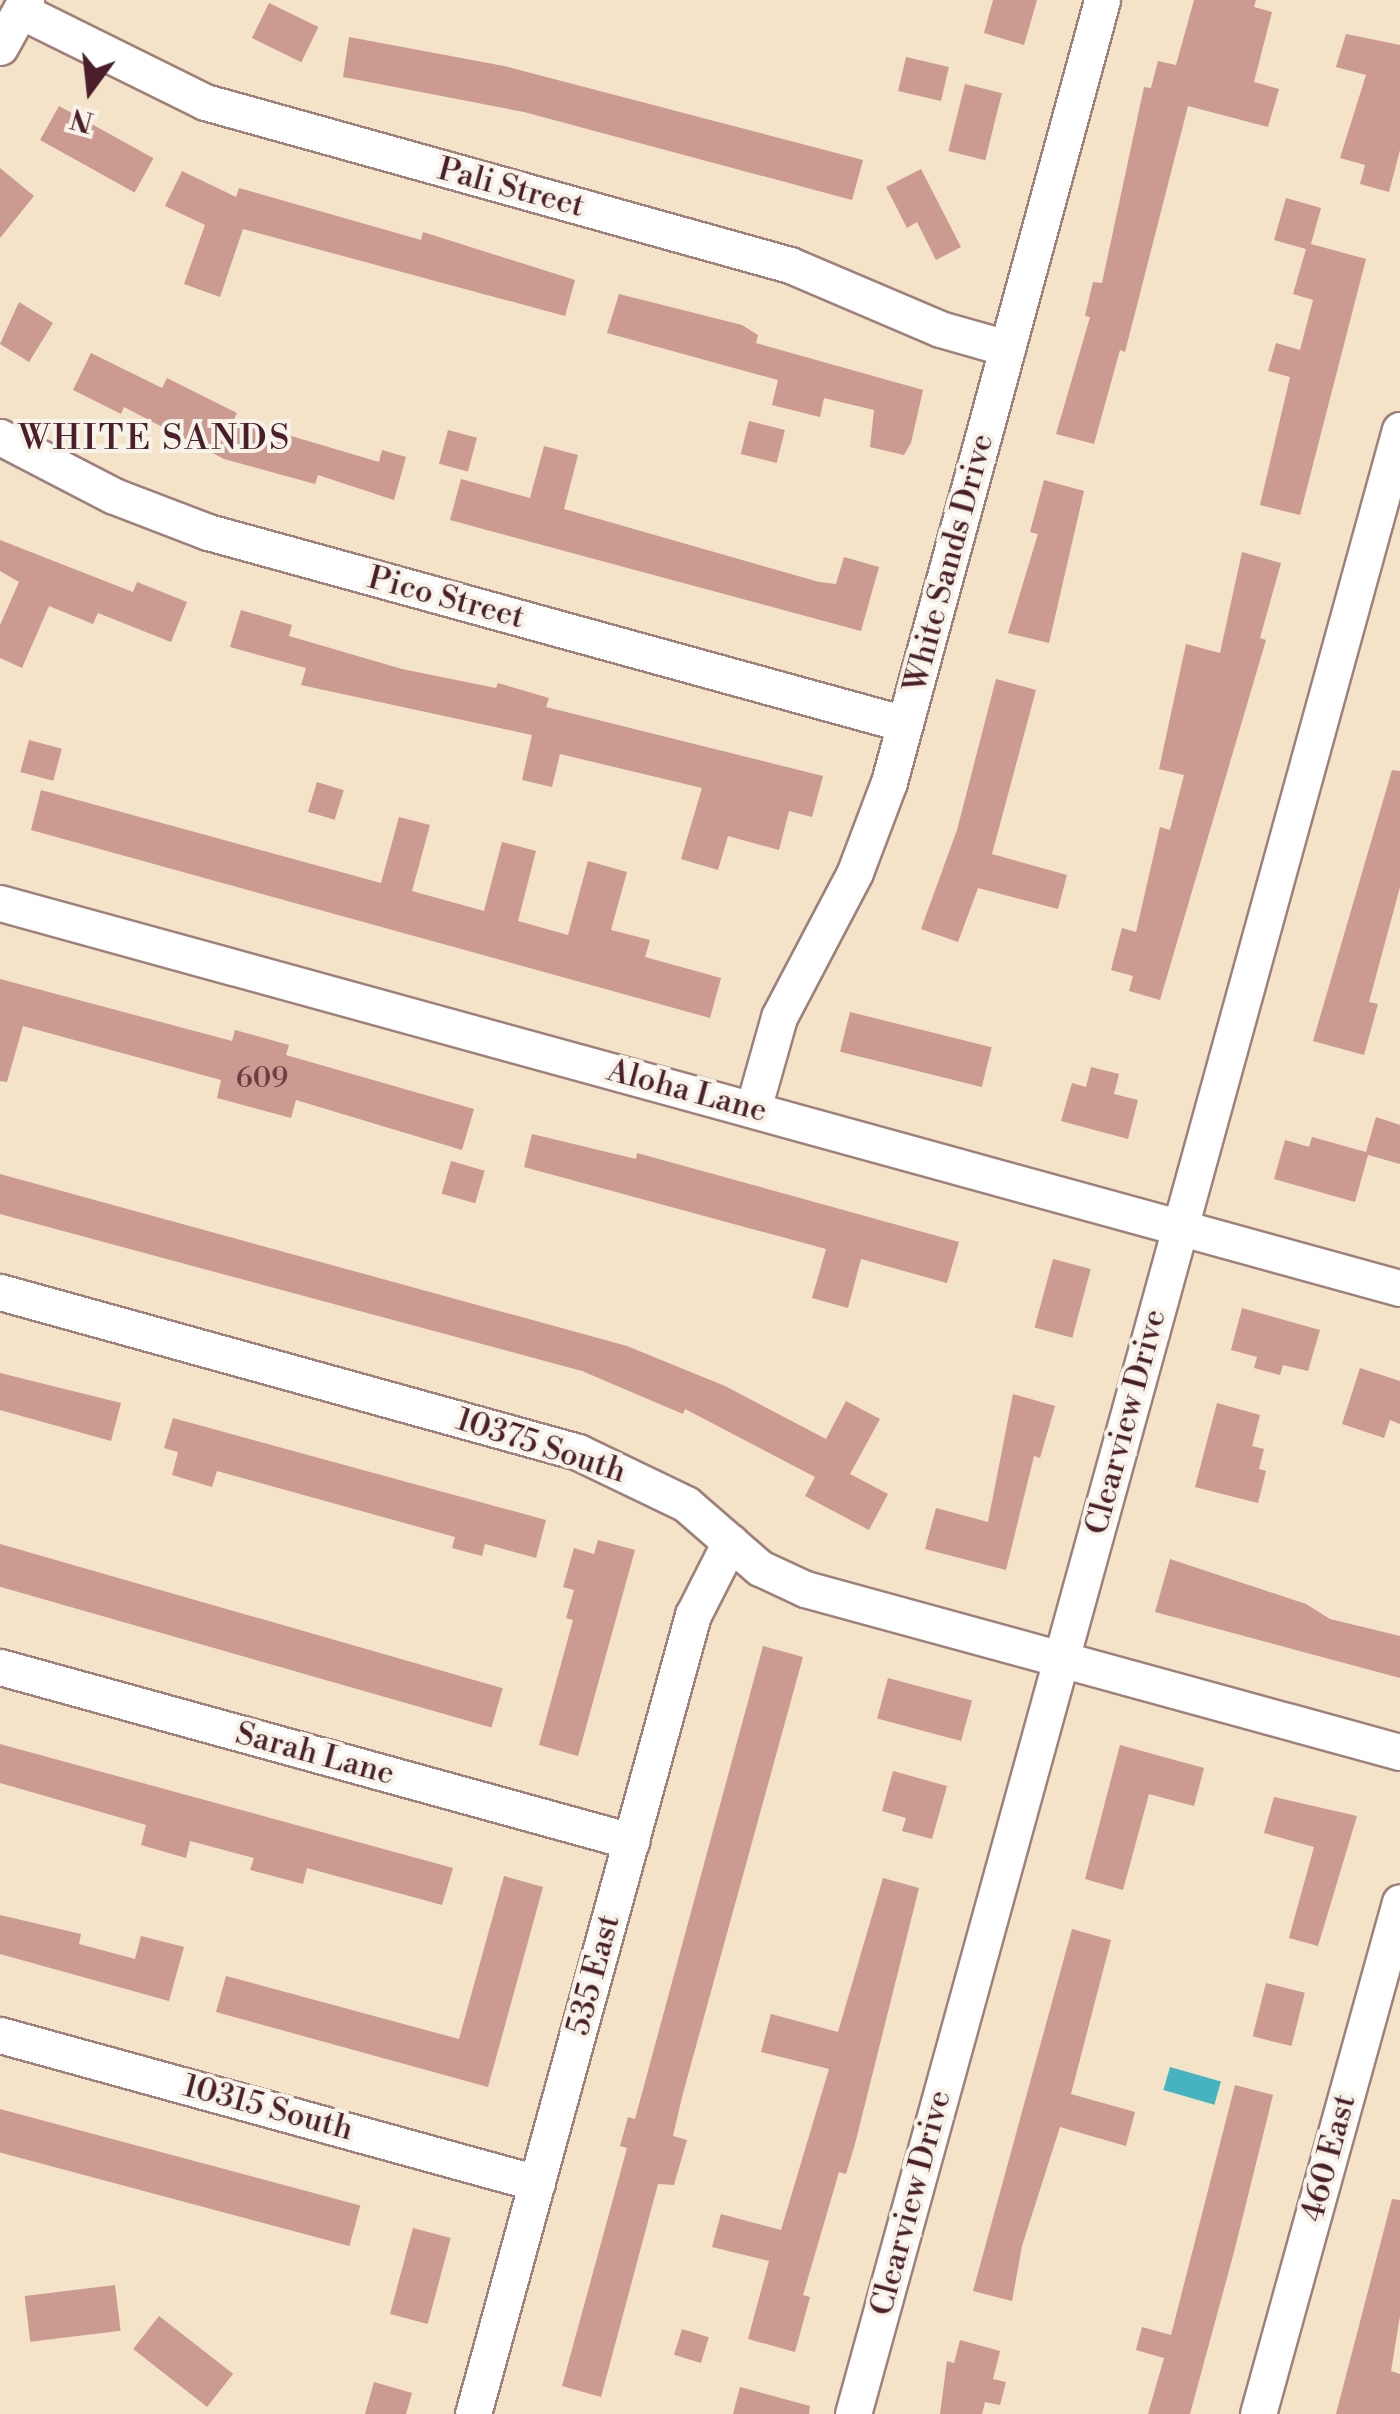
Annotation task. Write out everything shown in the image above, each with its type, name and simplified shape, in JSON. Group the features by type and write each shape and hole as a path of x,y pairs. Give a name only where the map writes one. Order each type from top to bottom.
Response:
{"street":[{"name":"White Sands Drive","path":"753,1109 779,1017 873,831 1102,0"},
{"name":"Pali Street","path":"24,6 204,102 816,273 940,329 1007,348"},
{"path":"0,47 24,6"},
{"name":"Clearview Drive","path":"853,2414 1180,1226 1388,524 1400,430"},
{"name":"Pico Street","path":"0,438 114,496 208,532 904,724"},
{"name":"Aloha Lane","path":"0,902 1387,1284"},
{"name":"10375 South","path":"0,1292 578,1452 686,1504 760,1568 805,1589 1400,1752"},
{"name":"535 East","path":"473,2414 693,1615 730,1542"},
{"name":"Sarah Lane","path":"0,1667 631,1841"},
{"name":"460 East","path":"1258,2414 1400,1902"},
{"name":"10315 South","path":"0,2034 537,2182"}],"water":[{"path":"1170,2067 1221,2082 1214,2105 1163,2090"}],"building":[{"path":"993,0 1037,0 1024,45 984,33"},
{"path":"1194,0 1256,0 1254,7 1272,12 1254,82 1279,89 1268,127 1188,106 1125,352 1120,350 1094,444 1056,434 1090,317 1085,316 1093,282 1102,283 1144,87 1151,88 1158,61 1176,65"},
{"path":"269,3 318,27 301,62 252,38"},
{"path":"1346,34 1400,45 1400,150 1389,192 1360,184 1365,165 1340,158 1366,75 1336,67"},
{"path":"349,37 504,66 863,160 852,200 524,112 343,77"},
{"path":"906,57 949,67 941,101 898,91"},
{"path":"965,84 1002,93 985,160 948,151"},
{"path":"59,106 153,158 135,192 40,140"},
{"path":"0,168 34,196 0,238"},
{"path":"921,169 961,247 936,260 917,222 907,228 886,187"},
{"path":"182,171 236,197 239,188 421,240 423,232 575,280 565,316 243,229 220,297 184,284 205,225 165,206"},
{"path":"1286,198 1321,208 1311,244 1366,259 1300,515 1260,505 1290,377 1268,371 1276,343 1300,350 1313,300 1293,294 1306,249 1274,240"},
{"path":"619,294 742,325 758,335 756,343 923,390 911,443 904,455 870,447 874,410 824,398 820,417 772,405 778,380 607,333"},
{"path":"19,302 53,323 29,362 0,344"},
{"path":"91,353 162,388 167,378 237,413 234,419 379,462 382,450 406,457 394,500 318,475 315,484 224,459 124,407 121,414 73,390"},
{"path":"749,421 785,430 777,463 741,454"},
{"path":"448,430 477,438 468,472 439,464"},
{"path":"544,446 578,455 564,509 819,582 836,584 844,557 879,567 861,631 450,520 461,479 530,498"},
{"path":"1044,480 1084,491 1049,643 1008,633 1038,534 1030,532"},
{"path":"0,540 133,592 137,582 187,602 171,642 98,613 93,624 49,606 22,668 0,658 0,625 19,582 0,571"},
{"path":"1242,552 1281,563 1260,638 1266,640 1160,1000 1129,991 1133,976 1111,970 1122,928 1136,932 1160,827 1170,830 1184,775 1159,769 1186,644 1220,653"},
{"path":"241,610 292,625 289,636 402,669 496,688 498,683 549,698 546,707 823,776 812,817 789,811 779,850 728,836 718,870 681,859 702,788 560,754 552,787 522,780 532,735 301,685 306,668 230,647"},
{"path":"996,679 1036,690 992,854 1067,875 1058,909 978,888 958,942 921,929 957,830"},
{"path":"29,740 62,749 53,781 20,772"},
{"path":"1392,770 1400,771 1400,887 1369,1002 1378,1004 1364,1055 1313,1041"},
{"path":"317,782 344,790 335,820 308,812"},
{"path":"41,790 381,883 399,817 430,825 412,891 484,911 502,842 536,851 518,921 568,935 588,861 627,872 611,930 650,940 645,957 721,978 710,1018 31,830"},
{"path":"0,979 232,1041 235,1030 289,1045 286,1055 474,1109 462,1150 296,1100 291,1118 217,1098 221,1080 23,1026 7,1082 0,1081"},
{"path":"850,1012 992,1047 982,1087 840,1052"},
{"path":"1091,1067 1119,1074 1114,1094 1138,1100 1128,1139 1061,1121 1072,1083 1086,1087"},
{"path":"1376,1117 1400,1125 1400,1164 1368,1155 1355,1202 1274,1179 1285,1140 1309,1147 1312,1137 1366,1152"},
{"path":"532,1134 636,1159 637,1153 959,1242 947,1283 861,1259 848,1308 812,1298 826,1249 524,1167"},
{"path":"451,1161 485,1171 475,1203 442,1194"},
{"path":"0,1174 627,1346 725,1386 826,1439 846,1401 880,1419 850,1474 888,1494 869,1530 805,1496 815,1477 685,1409 683,1414 582,1371 0,1214"},
{"path":"1053,1259 1091,1269 1072,1338 1035,1328"},
{"path":"1242,1308 1320,1330 1308,1371 1283,1365 1280,1375 1254,1368 1257,1357 1231,1350"},
{"path":"1360,1368 1400,1381 1400,1424 1390,1420 1384,1438 1342,1424"},
{"path":"0,1373 121,1403 111,1441 0,1410"},
{"path":"1013,1394 1055,1406 1040,1458 1034,1456 1006,1570 925,1549 936,1508 988,1522"},
{"path":"1217,1403 1260,1415 1252,1446 1264,1449 1259,1469 1266,1471 1258,1503 1195,1487"},
{"path":"173,1418 546,1520 536,1558 485,1544 482,1556 452,1548 455,1537 217,1471 212,1487 172,1475 178,1452 164,1448"},
{"path":"598,1540 635,1550 578,1756 539,1745 573,1620 566,1618 574,1590 563,1587 574,1548 594,1554"},
{"path":"0,1544 503,1688 491,1728 0,1587"},
{"path":"1170,1559 1306,1604 1330,1619 1400,1636 1400,1678 1155,1612"},
{"path":"763,1646 803,1657 682,2097 673,2136 687,2140 674,2185 658,2184 601,2397 562,2386 627,2148 620,2146 628,2117 635,2119"},
{"path":"888,1678 972,1701 961,1741 877,1719"},
{"path":"0,1744 453,1868 442,1905 307,1868 303,1884 250,1870 254,1858 190,1841 186,1858 141,1845 146,1825 0,1783"},
{"path":"1120,1745 1204,1768 1194,1806 1149,1794 1123,1890 1085,1879"},
{"path":"893,1771 947,1786 932,1839 902,1831 906,1818 882,1811"},
{"path":"1274,1797 1357,1816 1318,1946 1289,1938 1314,1847 1264,1833"},
{"path":"504,1876 543,1887 488,2087 216,2012 226,1976 459,2039"},
{"path":"883,1878 919,1888 855,2144 846,2174 839,2172 803,2295 810,2297 795,2352 748,2339 769,2261 712,2247 721,2214 781,2230 829,2069 761,2052 771,2014 838,2032"},
{"path":"0,1915 81,1934 79,1944 135,1959 141,1936 184,1947 169,2001 0,1954"},
{"path":"1072,1929 1111,1940 1071,2094 1135,2112 1126,2146 1060,2127 1022,2246 1012,2301 973,2291"},
{"path":"1266,1983 1305,1993 1292,2046 1253,2036"},
{"path":"1235,2085 1273,2095 1234,2252 1190,2414 1148,2414 1164,2358 1136,2350 1142,2327 1171,2335"},
{"path":"0,2109 360,2206 349,2246 0,2152"},
{"path":"1392,2199 1400,2200 1400,2316 1391,2371 1400,2374 1400,2414 1336,2414"},
{"path":"413,2228 451,2238 428,2324 390,2314"},
{"path":"115,2285 121,2331 30,2342 25,2296"},
{"path":"159,2316 233,2374 207,2407 133,2349"},
{"path":"682,2329 709,2337 701,2363 674,2355"},
{"path":"960,2340 1000,2351 993,2379 1006,2382 1000,2405 985,2402 982,2414 940,2414 947,2361 954,2363"},
{"path":"374,2382 412,2393 406,2414 365,2414"},
{"path":"740,2387 810,2406 809,2414 733,2414"}],"district":[{"name":"WHITE SANDS","path":"155,439"}]}
